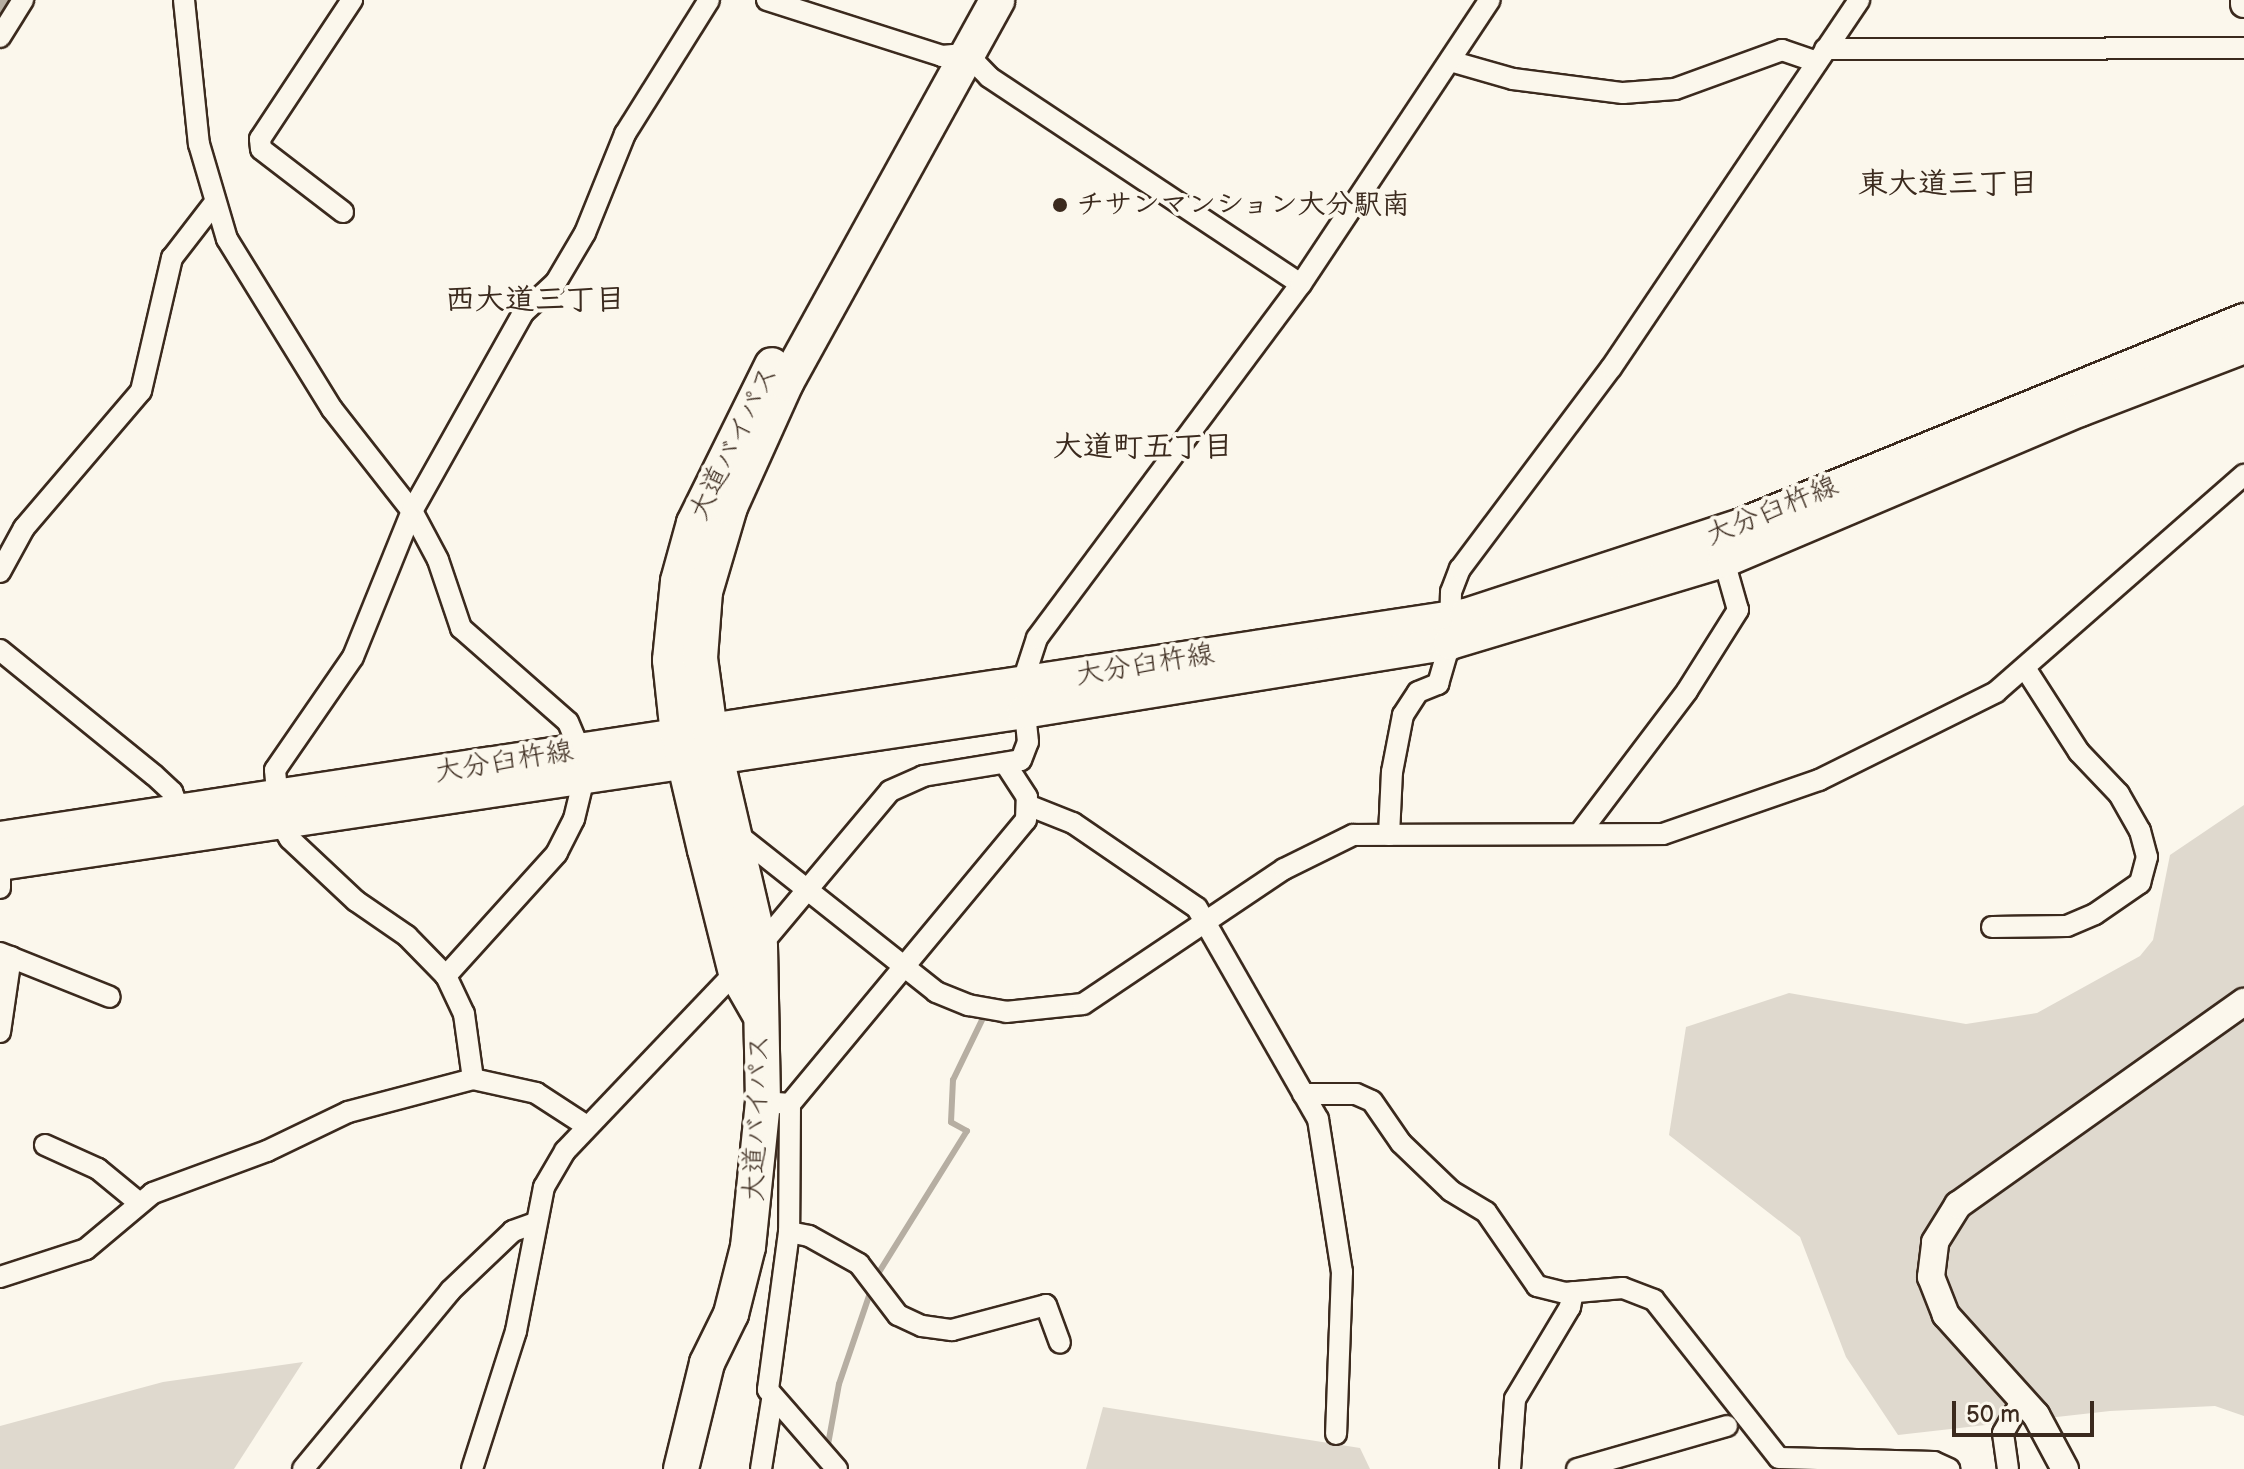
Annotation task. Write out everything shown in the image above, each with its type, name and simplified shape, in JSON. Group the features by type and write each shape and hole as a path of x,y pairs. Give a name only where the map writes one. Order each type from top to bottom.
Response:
{"highway":[{"name":"大道バイパス","path":"954,55 972,0"},
{"name":"大道バイパス","path":"703,1469 729,1368 731,1314 777,1103 760,1015 760,946 736,832 697,747 670,660 672,617 694,523 755,396 954,55 997,0"},
{"name":"大道バイパス","path":"697,747 736,973 760,1015"},
{"name":"大道バイパス","path":"681,1469 707,1363 731,1314"}],"main road":[{"name":"大分臼杵線","path":"1449,631 1736,527 2244,320"},
{"name":"大分臼杵線","path":"0,866 185,824 1449,631 1724,561 2080,410 2244,347"},
{"name":"大分臼杵線","path":"0,838 185,824"}],"street":[{"path":"0,37 23,0"},
{"path":"184,0 191,87 213,205 234,252 289,346 412,511 438,560 461,628 568,722 582,764 574,819 557,853 446,976"},
{"path":"343,212 261,149 260,139 352,0"},
{"path":"473,1079 464,1014 446,976 407,936 316,867 278,810 275,770 369,626 412,511 523,313 556,282 585,233 625,134 709,0"},
{"path":"767,0 954,55 1301,284"},
{"path":"472,1469 516,1331 535,1223 551,1171 585,1125 736,973 899,784 1007,766 1025,755 1023,698 1049,619 1205,419 1301,284 1490,0"},
{"path":"1389,835 1392,772 1403,715 1418,692 1438,684 1460,569 1611,368 1859,0"},
{"path":"1450,61 1526,81 1623,93 1675,89 1782,50 1821,56 2244,48"},
{"path":"0,572 24,528 141,391 172,258 213,205"},
{"path":"736,832 936,992 968,1005 1046,1012 1083,1004 1114,987 1205,919 1328,844 1353,835 1663,834 1819,780 1970,708 2025,668 2136,564 2244,475"},
{"path":"1579,834 1687,691 1738,610 1724,561"},
{"path":"0,650 154,775 185,824"},
{"path":"1992,927 2067,926 2095,914 2140,883 2147,857 2140,831 2119,794 2079,752 2025,668"},
{"path":"1007,766 1030,806 1085,831 1171,887 1205,919 1303,1094 1323,1136 1340,1253 1336,1434"},
{"path":"761,1469 772,1400 768,1380 789,1232 777,1103 905,966 1019,830 1030,806"},
{"path":"0,866 0,888"},
{"path":"0,1032 5,955 110,997"},
{"path":"2065,1469 2022,1400 1969,1343 1939,1301 1931,1257 1941,1226 1958,1205 2244,1002"},
{"path":"0,1277 86,1249 138,1202 267,1151 348,1112 473,1079 536,1093 585,1125"},
{"path":"1303,1094 1367,1098 1397,1138 1451,1191 1486,1212 1531,1282 1546,1291 1623,1288 1654,1300 1779,1458 1934,1462 1949,1469"},
{"path":"45,1145 98,1169 138,1202"},
{"path":"303,1469 450,1291 513,1231 535,1223"},
{"path":"789,1232 809,1236 859,1264 898,1315 922,1326 952,1330 1046,1305 1060,1343"},
{"path":"1510,1469 1515,1399 1567,1313 1573,1292"},
{"path":"772,1400 837,1469"},
{"path":"2008,1469 2003,1433 2022,1400"},
{"path":"1577,1469 1727,1426"}],"shaded area":[{"path":"2244,805 2244,1416 2215,1406 2110,1411 1898,1435 1846,1357 1800,1237 1669,1135 1686,1027 1789,993 1966,1024 2037,1013 2140,956 2153,940 2170,855"},
{"path":"303,1362 234,1469 0,1469 0,1426 163,1382"},
{"path":"1103,1407 1360,1448 1370,1469 1086,1469"}],"waterway":[{"path":"0,11 7,0"},
{"path":"876,1277 967,1131 951,1122 953,1080 984,1016"},
{"path":"827,1450 839,1384 872,1287"}],"place":[{"name":"チサンマンション大分駅南","path":"1060,205"}],"district":[{"name":"東大道三丁目","path":"1948,184"},
{"name":"西大道三丁目","path":"535,300"},
{"name":"大道町五丁目","path":"1143,447"}]}
